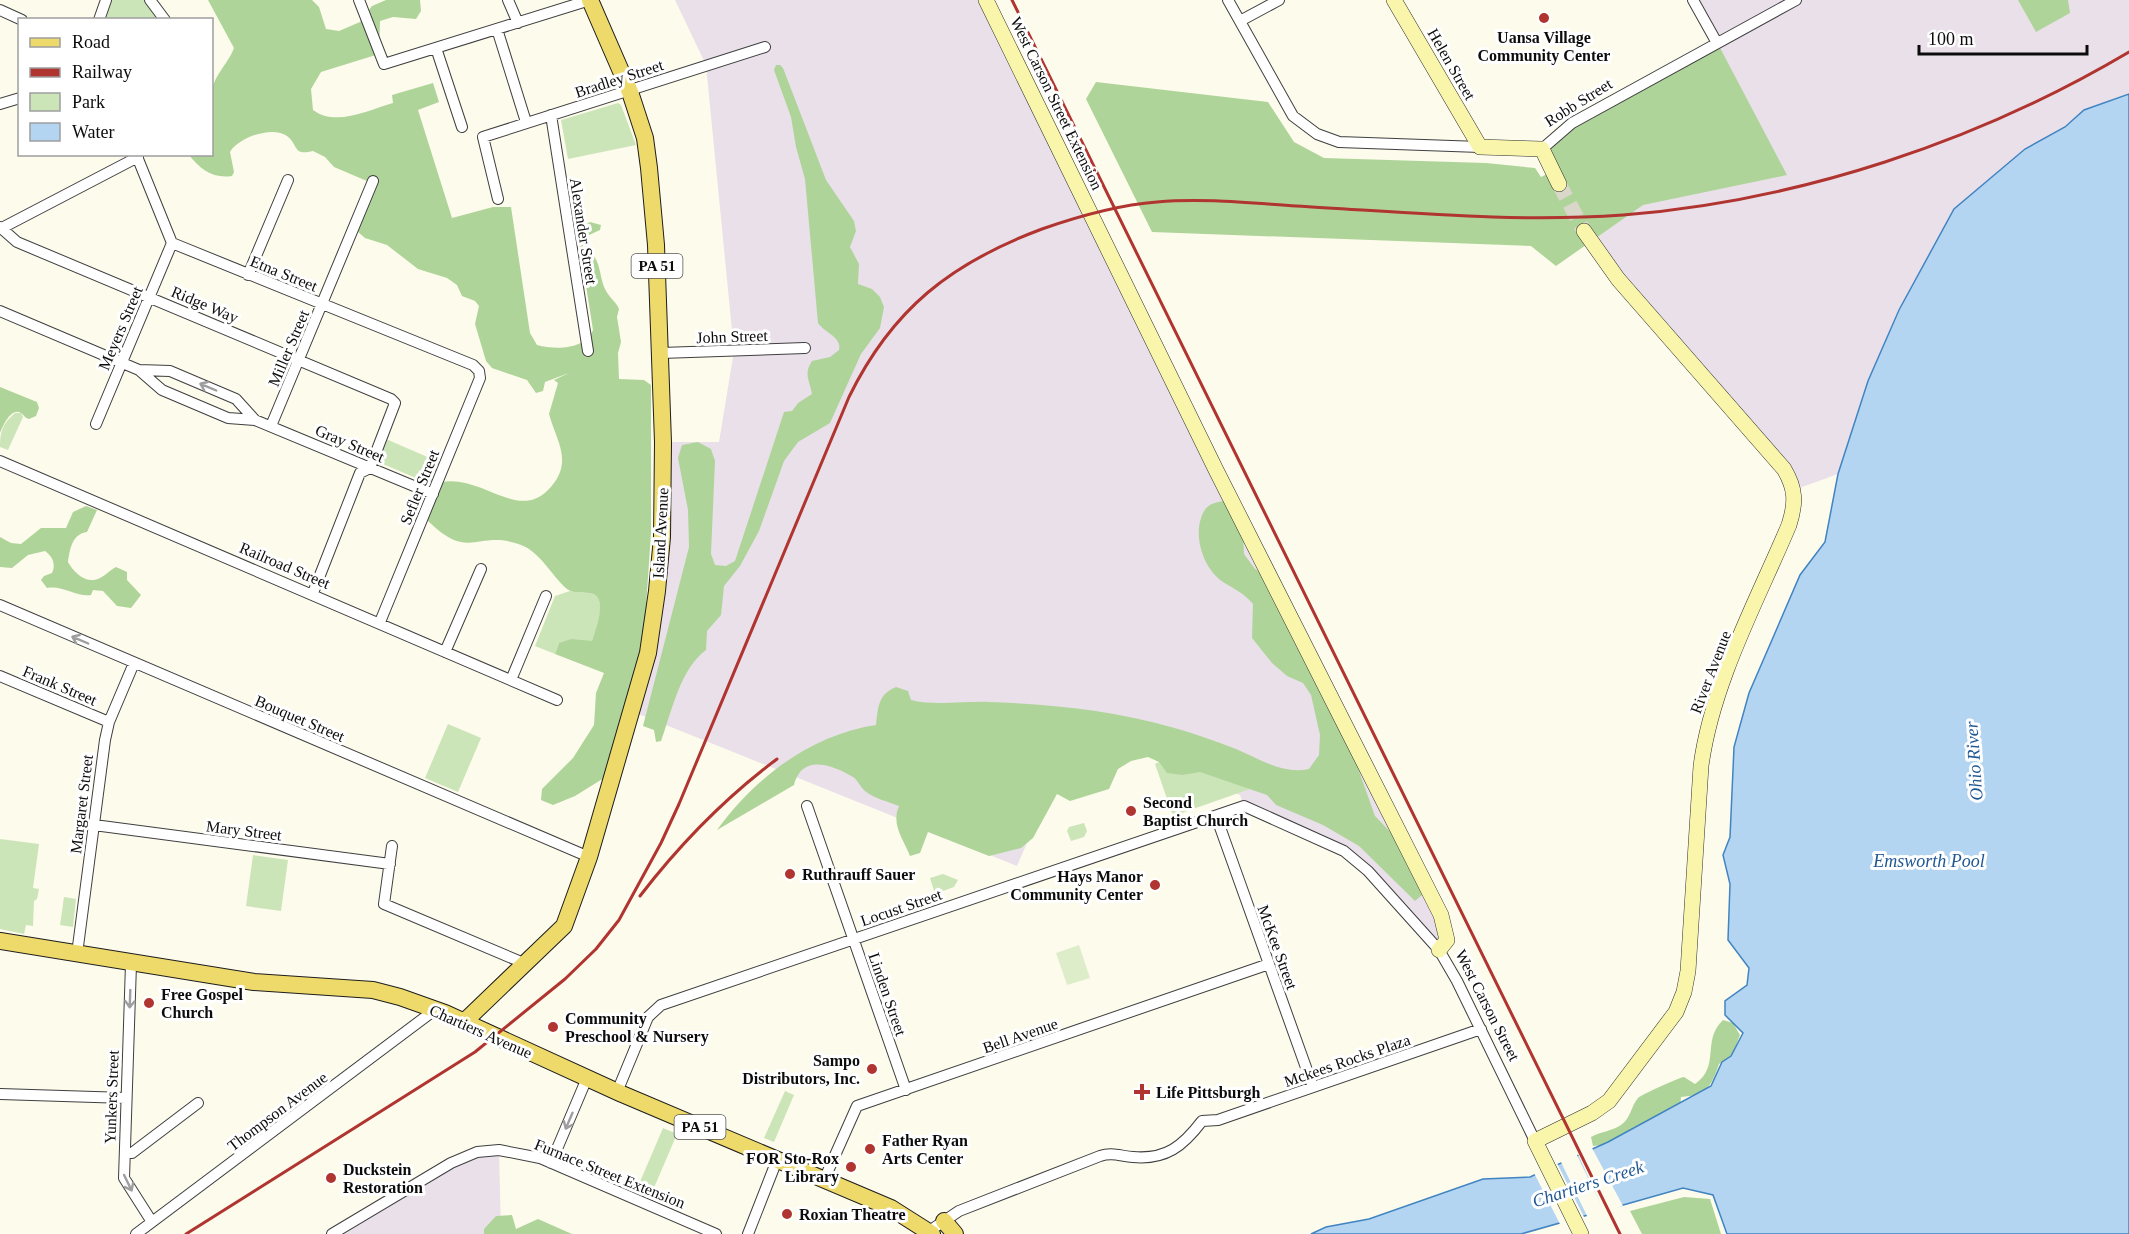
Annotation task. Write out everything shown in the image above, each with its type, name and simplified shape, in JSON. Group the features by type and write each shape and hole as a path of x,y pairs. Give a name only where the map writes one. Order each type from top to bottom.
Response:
{"main road":[{"name":"Island Avenue","path":"464,1022 564,926 589,857 648,653 657,591 662,537 661,353 655,225 646,146 630,92 590,0"},
{"name":"Chartiers Avenue","path":"0,942 254,982 373,990 436,1009 617,1092 891,1208 937,1231"}],"street":[{"path":"100,18 106,0"},
{"path":"150,0 164,18"},
{"path":"359,0 384,64 590,0"},
{"path":"508,0 518,23"},
{"name":"West Carson Street Extension","path":"986,0 1216,470 1441,915 1446,939 1438,950"},
{"path":"1228,0 1239,21 1279,0"},
{"name":"Helen Street","path":"1394,0 1480,147"},
{"path":"1693,0 1717,43"},
{"name":"Robb Street","path":"1239,21 1293,116 1317,134 1339,142 1542,149 1572,123 1796,0"},
{"path":"0,10 18,18"},
{"path":"497,29 526,122"},
{"name":"Bradley Street","path":"498,200 483,137 630,92 765,47"},
{"path":"436,48 462,127"},
{"path":"0,104 18,99"},
{"name":"Alexander Street","path":"551,115 588,351"},
{"path":"1542,149 1559,184"},
{"path":"0,228 137,156 172,243"},
{"path":"248,275 288,180"},
{"name":"Miller Street","path":"271,426 373,181"},
{"name":"Ridge Way","path":"0,228 17,242 391,399 395,403 394,408 365,471"},
{"name":"River Avenue","path":"1535,1141 1592,1113 1610,1101 1666,1027 1681,1002 1688,971 1701,766 1706,737 1718,695 1789,525 1795,500 1794,490 1784,469 1618,279 1584,231"},
{"name":"Etna Street","path":"172,243 473,365"},
{"name":"Meyers Street","path":"96,424 172,243"},
{"name":"Gray Street","path":"0,312 139,370 162,390 206,409 228,418 255,420 365,471 433,494"},
{"name":"John Street","path":"661,353 805,348"},
{"name":"Sefler Street","path":"380,622 480,378 479,371 473,365"},
{"name":"Gray Street","path":"139,370 170,371 236,399 255,420"},
{"name":"Railroad Street","path":"0,461 313,593 557,700"},
{"path":"313,593 365,471"},
{"path":"446,652 481,569"},
{"path":"512,680 546,596"},
{"name":"Bouquet Street","path":"0,605 589,857"},
{"name":"Margaret Street","path":"77,954 109,722 134,663"},
{"name":"Frank Street","path":"0,676 109,722"},
{"name":"Linden Street","path":"807,806 906,1090"},
{"name":"West Carson Street","path":"1244,806 1344,851 1368,871 1438,950 1481,1029 1581,1234"},
{"name":"Locust Street","path":"617,1092 648,1017 654,1009 1244,806"},
{"name":"McKee Street","path":"1216,816 1313,1087"},
{"name":"Mary Street","path":"94,825 390,864"},
{"path":"392,846 384,904 526,964"},
{"name":"Yunkers Street","path":"131,964 124,1178 152,1222"},
{"name":"Bell Avenue","path":"824,1180 857,1106 1269,964"},
{"name":"Thompson Avenue","path":"136,1234 436,1009"},
{"name":"Mckees Rocks Plaza","path":"937,1231 959,1211 1100,1156 1112,1153 1150,1157 1179,1148 1202,1121 1218,1120 1481,1029"},
{"path":"551,1163 587,1078"},
{"path":"0,1094 126,1098"},
{"path":"125,1153 132,1153 198,1103"},
{"name":"Furnace Street Extension","path":"332,1234 451,1163 477,1152 509,1150 551,1163 717,1234"},
{"path":"748,1234 777,1160"}],"shaded area":[{"path":"675,0 986,0 1441,915 1439,950 1358,861 1244,806 1240,795 1079,723 1017,866 631,711 648,653 663,442 719,442 734,351 706,65"},
{"path":"1693,0 2129,0 2129,94 2084,110 2065,127 2025,149 1898,310 1868,381 1838,474 1794,490 1618,279 1559,184 1554,136 1717,43"},
{"path":"499,1150 501,1234 332,1234 451,1163"}],"green space":[{"path":"106,0 150,0 164,18 100,18"},
{"path":"208,0 312,0 319,7 326,29 339,31 360,22 372,6 386,0 420,0 421,11 416,19 393,17 380,21 379,54 321,72 311,89 313,110 332,117 363,113 393,103 392,95 433,83 439,102 418,110 452,218 493,207 511,207 530,333 537,345 552,348 569,347 589,337 593,330 578,234 581,227 590,222 601,225 600,230 587,236 589,251 596,260 605,289 619,309 617,317 621,342 618,353 619,379 644,380 651,385 651,533 643,651 604,778 575,796 553,805 541,800 542,789 573,758 594,725 596,693 604,673 555,654 559,643 571,639 592,641 600,614 599,600 595,595 567,589 528,548 494,540 464,543 441,532 426,519 442,482 471,485 511,499 524,501 536,499 547,491 555,481 562,462 562,453 549,414 558,383 554,380 569,373 545,382 543,391 536,393 527,380 492,368 486,361 475,324 479,306 475,301 462,296 457,285 447,278 418,269 387,245 365,238 357,231 374,184 334,167 325,157 313,151 299,151 287,136 273,132 248,138 234,147 230,152 234,172 232,176 219,176 202,169 190,156 213,156 213,86 234,48"},
{"path":"2018,0 2068,0 2070,13 2036,32"},
{"path":"1718,44 1787,175 1643,205 1556,266 1531,246 1152,232 1086,99 1096,82 1268,102 1294,142 1324,158 1486,163 1535,168 1541,177 1559,168 1547,144"},
{"path":"776,65 783,68 826,180 854,221 856,231 850,247 859,264 858,284 872,289 880,297 884,307 880,328 861,354 830,423 798,442 784,461 759,531 740,566 724,586 721,615 707,631 706,650 697,658 683,679 661,741 656,742 654,730 643,726 689,547 688,510 678,458 682,445 698,442 711,449 715,461 711,554 715,565 726,566 735,561 784,412 792,411 798,403 812,394 808,370 812,361 830,357 839,350 836,338 818,323 805,179 791,117 774,70"},
{"path":"618,103 621,105 636,145 568,159 561,120"},
{"path":"0,387 37,402 39,408 36,416 29,419 21,413 14,413 8,418 0,433"},
{"path":"15,413 21,413 23,417 8,450 0,447 1,436 5,424"},
{"path":"386,439 439,462 430,484 376,461"},
{"path":"1226,501 1243,535 1244,554 1255,569 1272,580 1338,712 1375,816 1404,846 1427,891 1415,901 1359,846 1323,825 1276,805 1267,795 1200,772 1183,775 1167,773 1159,762 1148,757 1131,761 1118,769 1109,789 1070,801 1057,794 1033,838 1021,848 989,856 928,832 920,853 910,856 897,825 899,806 868,793 855,778 819,764 804,769 798,775 794,785 717,830 749,793 786,762 829,738 876,725 878,707 882,698 896,687 908,691 911,700 920,702 1035,704 1126,716 1196,734 1281,768 1309,769 1319,755 1320,735 1311,695 1303,683 1287,676 1272,663 1252,638 1253,604 1216,576 1202,553 1199,526 1203,514 1210,505"},
{"path":"86,506 97,510 87,532 75,539 68,562 77,574 90,580 100,578 116,567 127,572 127,580 141,595 131,608 117,606 103,591 93,590 91,595 85,595 58,588 47,588 41,580 52,573 54,564 45,551 28,555 12,568 0,567 0,537 11,543 21,544 41,528 66,528 73,512"},
{"path":"570,591 590,593 599,601 600,614 592,641 559,643 555,654 535,646 555,596"},
{"path":"448,724 481,738 458,792 425,778"},
{"path":"1159,762 1183,775 1200,771 1253,788 1173,816 1155,764"},
{"path":"1084,823 1087,831 1084,837 1071,841 1067,831 1069,827"},
{"path":"0,839 39,844 33,888 39,889 37,899 34,901 33,926 26,925 24,934 0,929"},
{"path":"253,855 288,860 281,911 246,906"},
{"path":"943,874 958,880 954,887 935,894 930,878"},
{"path":"64,897 76,899 73,927 60,925"},
{"path":"1079,945 1090,978 1067,985 1056,953"},
{"path":"1723,1020 1733,1023 1740,1035 1732,1056 1719,1064 1707,1088 1697,1094 1681,1097 1680,1110 1603,1145 1593,1146 1591,1137 1621,1125 1641,1096 1680,1078 1684,1077 1695,1084 1703,1077 1709,1061 1713,1036"},
{"path":"785,1091 794,1095 774,1142 764,1138"},
{"path":"663,1128 677,1134 653,1190 639,1184"},
{"path":"1684,1197 1710,1199 1721,1234 1642,1234 1630,1211"},
{"path":"512,1215 516,1229 538,1219 572,1234 484,1234 484,1229 496,1216"}],"water":[{"name":"Emsworth Pool","path":"2129,94 2129,1234 1727,1234 1713,1195 1683,1188 1521,1234 1311,1234 1326,1227 1369,1219 1483,1179 1530,1177 1608,1142 1711,1086 1722,1062 1731,1056 1743,1033 1725,1015 1725,1001 1747,985 1749,968 1728,940 1730,884 1723,855 1730,837 1734,747 1749,693 1800,575 1825,542 1838,474 1868,381 1899,310 1954,209 2025,149 2065,127 2084,110"}],"pier":[{"path":"1591,1146 1623,1206 1588,1218 1560,1160 1576,1153 1601,1205 1577,1152"},
{"path":"1557,1163 1585,1219 1561,1226 1534,1173"}],"tunnel":[{"path":"1559,184 1584,231"}],"railway":[{"path":"1012,0 1620,1234"},
{"path":"186,1234 475,1052 565,979 596,949 619,920 661,843 679,804 849,397 884,338 905,314 952,274 1009,242 1042,229 1113,208 1142,203 1226,201 1459,216 1541,218 1623,215 1689,208 1755,196 1820,181 1885,162 1949,139 2011,113 2129,52"},
{"path":"640,896 704,823 777,759"}],"place":[{"name":"Uansa Village Community Center","path":"1544,18"},
{"name":"Second Baptist Church","path":"1131,811"},
{"name":"Ruthrauff Sauer","path":"790,874"},
{"name":"Hays Manor Community Center","path":"1155,885"},
{"name":"Free Gospel Church","path":"149,1003"},
{"name":"Community Preschool & Nursery","path":"553,1027"},
{"name":"Sampo Distributors, Inc.","path":"872,1069"},
{"name":"Life Pittsburgh","path":"1142,1092"},
{"name":"Father Ryan Arts Center","path":"870,1149"},
{"name":"FOR Sto-Rox Library","path":"851,1167"},
{"name":"Duckstein Restoration","path":"331,1178"},
{"name":"Roxian Theatre","path":"787,1214"}],"water label":[{"name":"Ohio River","path":"1974,761"},
{"name":"Chartiers Creek","path":"1588,1184"}]}
